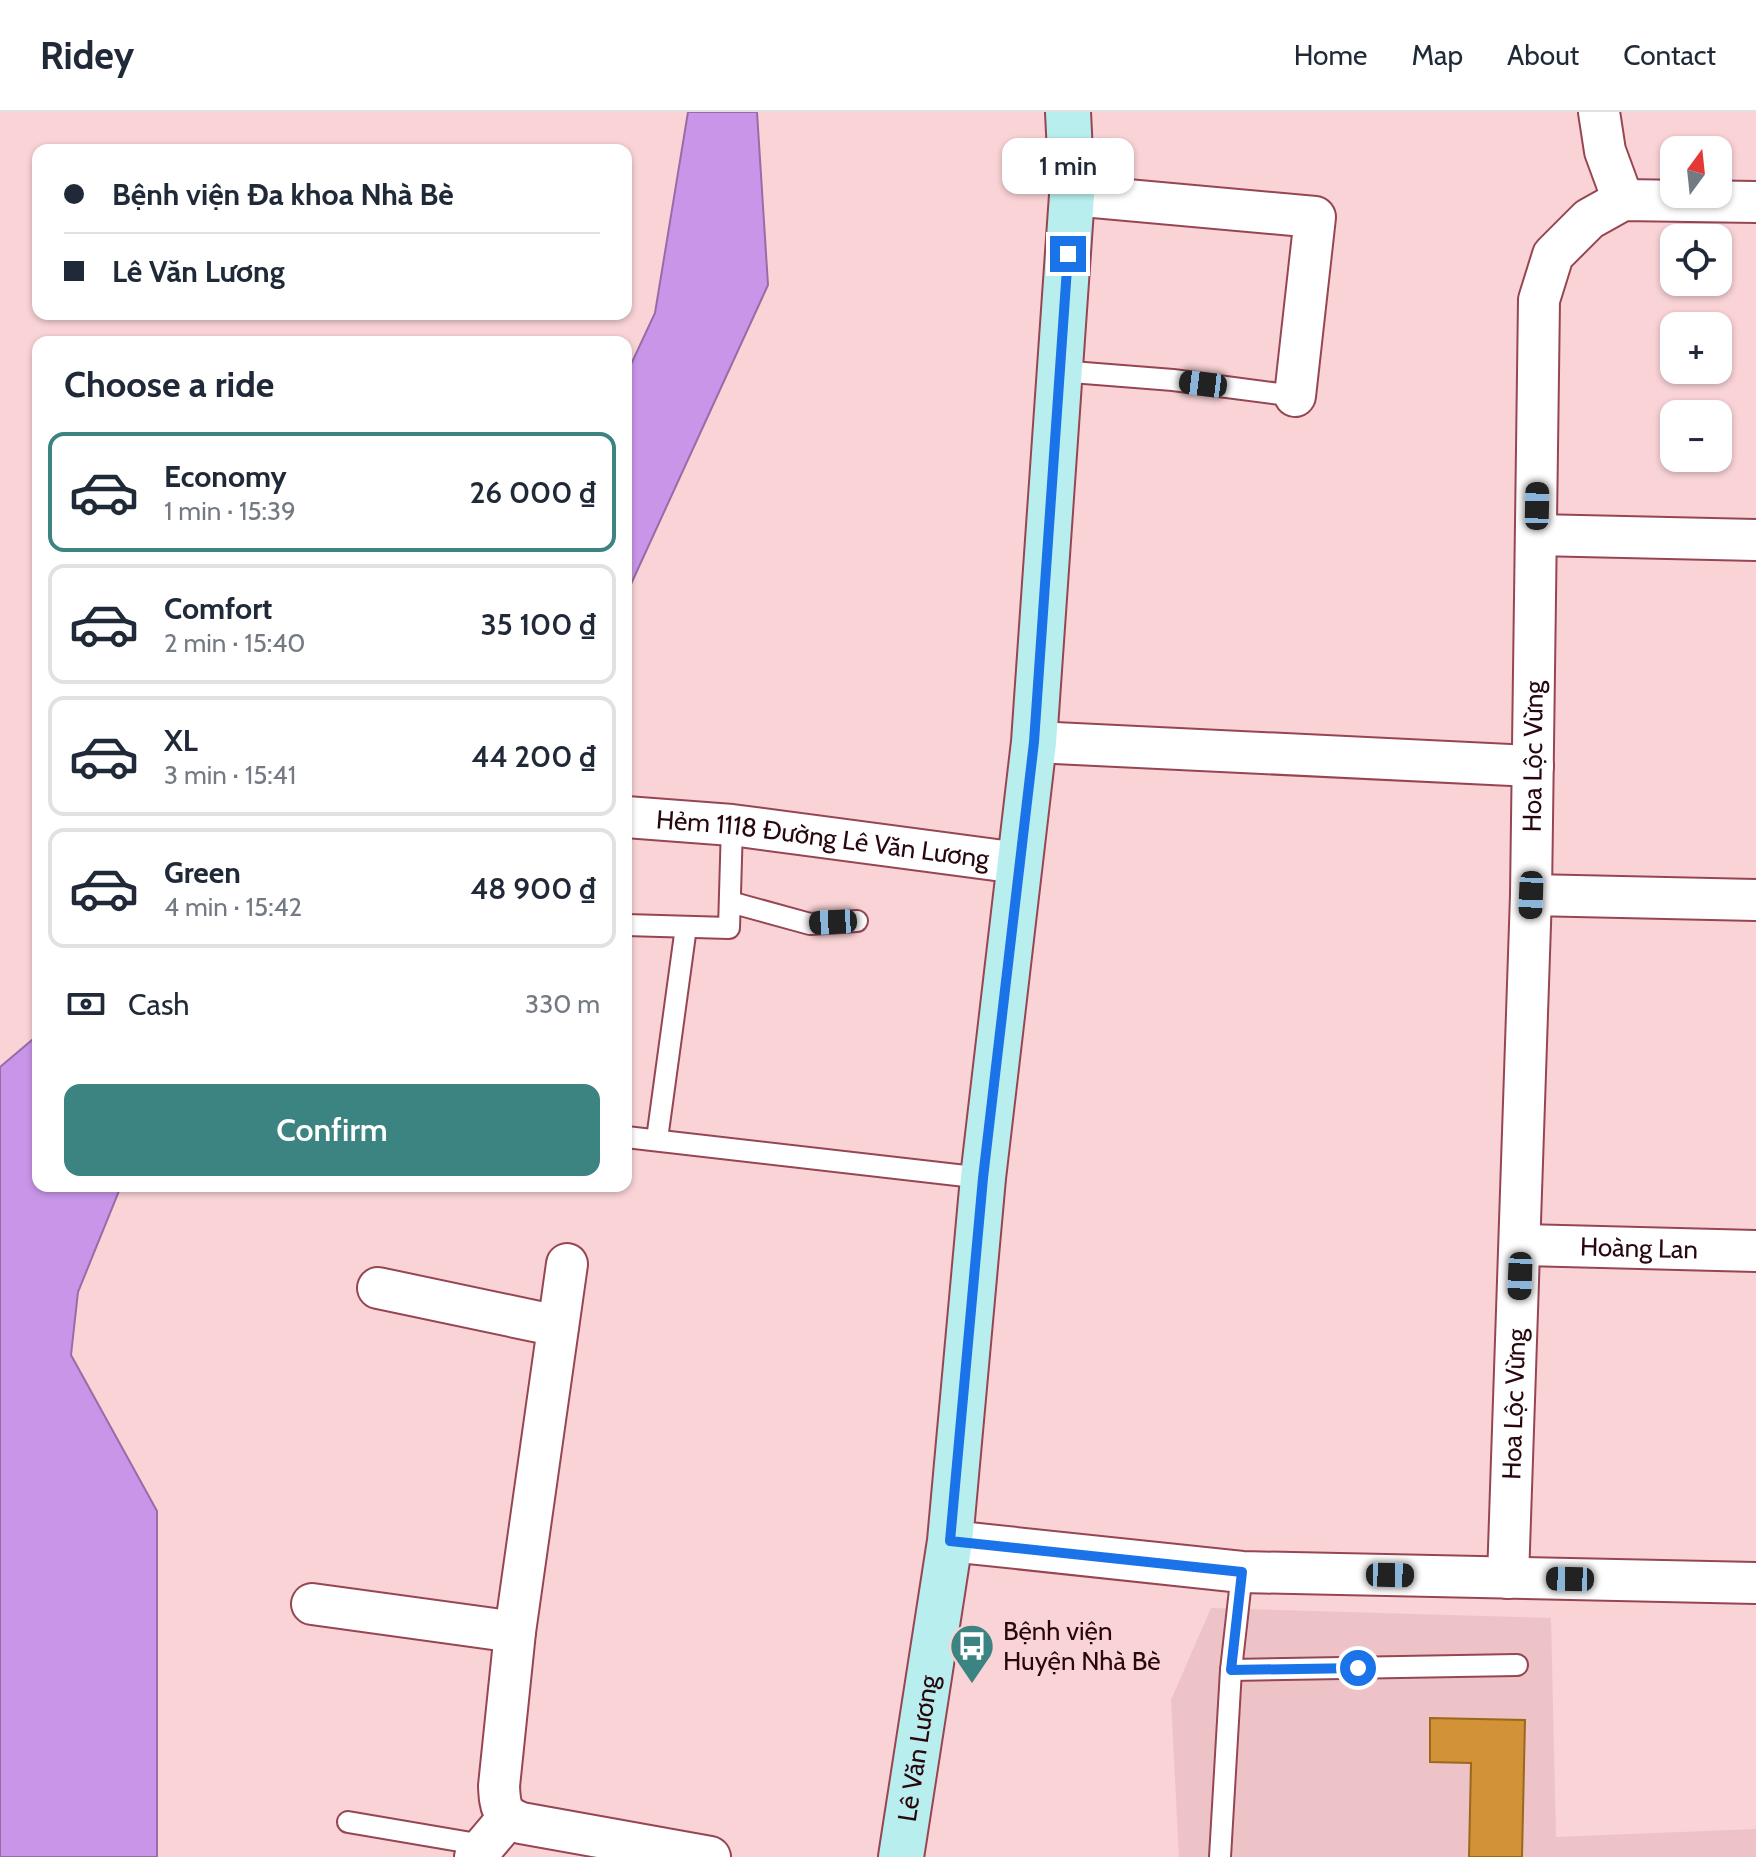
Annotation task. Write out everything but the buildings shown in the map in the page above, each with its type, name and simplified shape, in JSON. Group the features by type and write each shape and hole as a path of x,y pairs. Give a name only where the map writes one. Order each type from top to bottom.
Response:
{"main road":[{"name":"Lê Văn Lương","path":"901,1857 950,1541 983,1178 1034,742 1072,195 1068,112"}],"street":[{"path":"1599,112 1605,151 1623,200 1756,202"},
{"path":"1072,195 1315,217 1295,396"},
{"name":"Hoa Lộc Vừng","path":"1508,1578 1531,895 1539,300 1553,255 1589,219 1623,200"},
{"path":"1536,535 1756,540"},
{"path":"1034,742 1533,766"},
{"name":"Hẻm 1118 Đường Lê Văn Lương","path":"632,817 732,825 1018,863"},
{"path":"1531,895 1756,900"},
{"name":"Hoàng Lan","path":"1521,1245 1756,1251"},
{"path":"489,1840 500,1805 499,1786 515,1632 567,1264"},
{"path":"378,1288 558,1326"},
{"path":"950,1541 1242,1572 1756,1583"},
{"path":"312,1604 515,1632"},
{"path":"489,1840 521,1823 710,1857"}],"lane":[{"path":"1059,371 1173,380 1295,396"},
{"path":"632,925 729,928 732,825"},
{"path":"730,902 810,924 857,921"},
{"path":"657,1139 686,927"},
{"path":"632,1137 983,1178"},
{"path":"1220,1857 1231,1670 1242,1572"},
{"path":"1231,1670 1517,1665"},
{"path":"348,1822 489,1840"}],"shaded area":[{"path":"688,112 757,112 768,285 632,582 632,362 655,313"},
{"path":"32,1040 32,1192 119,1192 78,1292 71,1355 157,1511 157,1857 0,1857 0,1067"},
{"path":"1211,1608 1551,1618 1556,1837 1756,1829 1756,1857 1179,1857 1171,1700"}],"place":[{"name":"Bệnh viện Huyện Nhà Bè","path":"972,1685"}],"route":[{"path":"1068,254 1034,742 983,1178 950,1541 1242,1572 1231,1670 1358,1668"}]}
